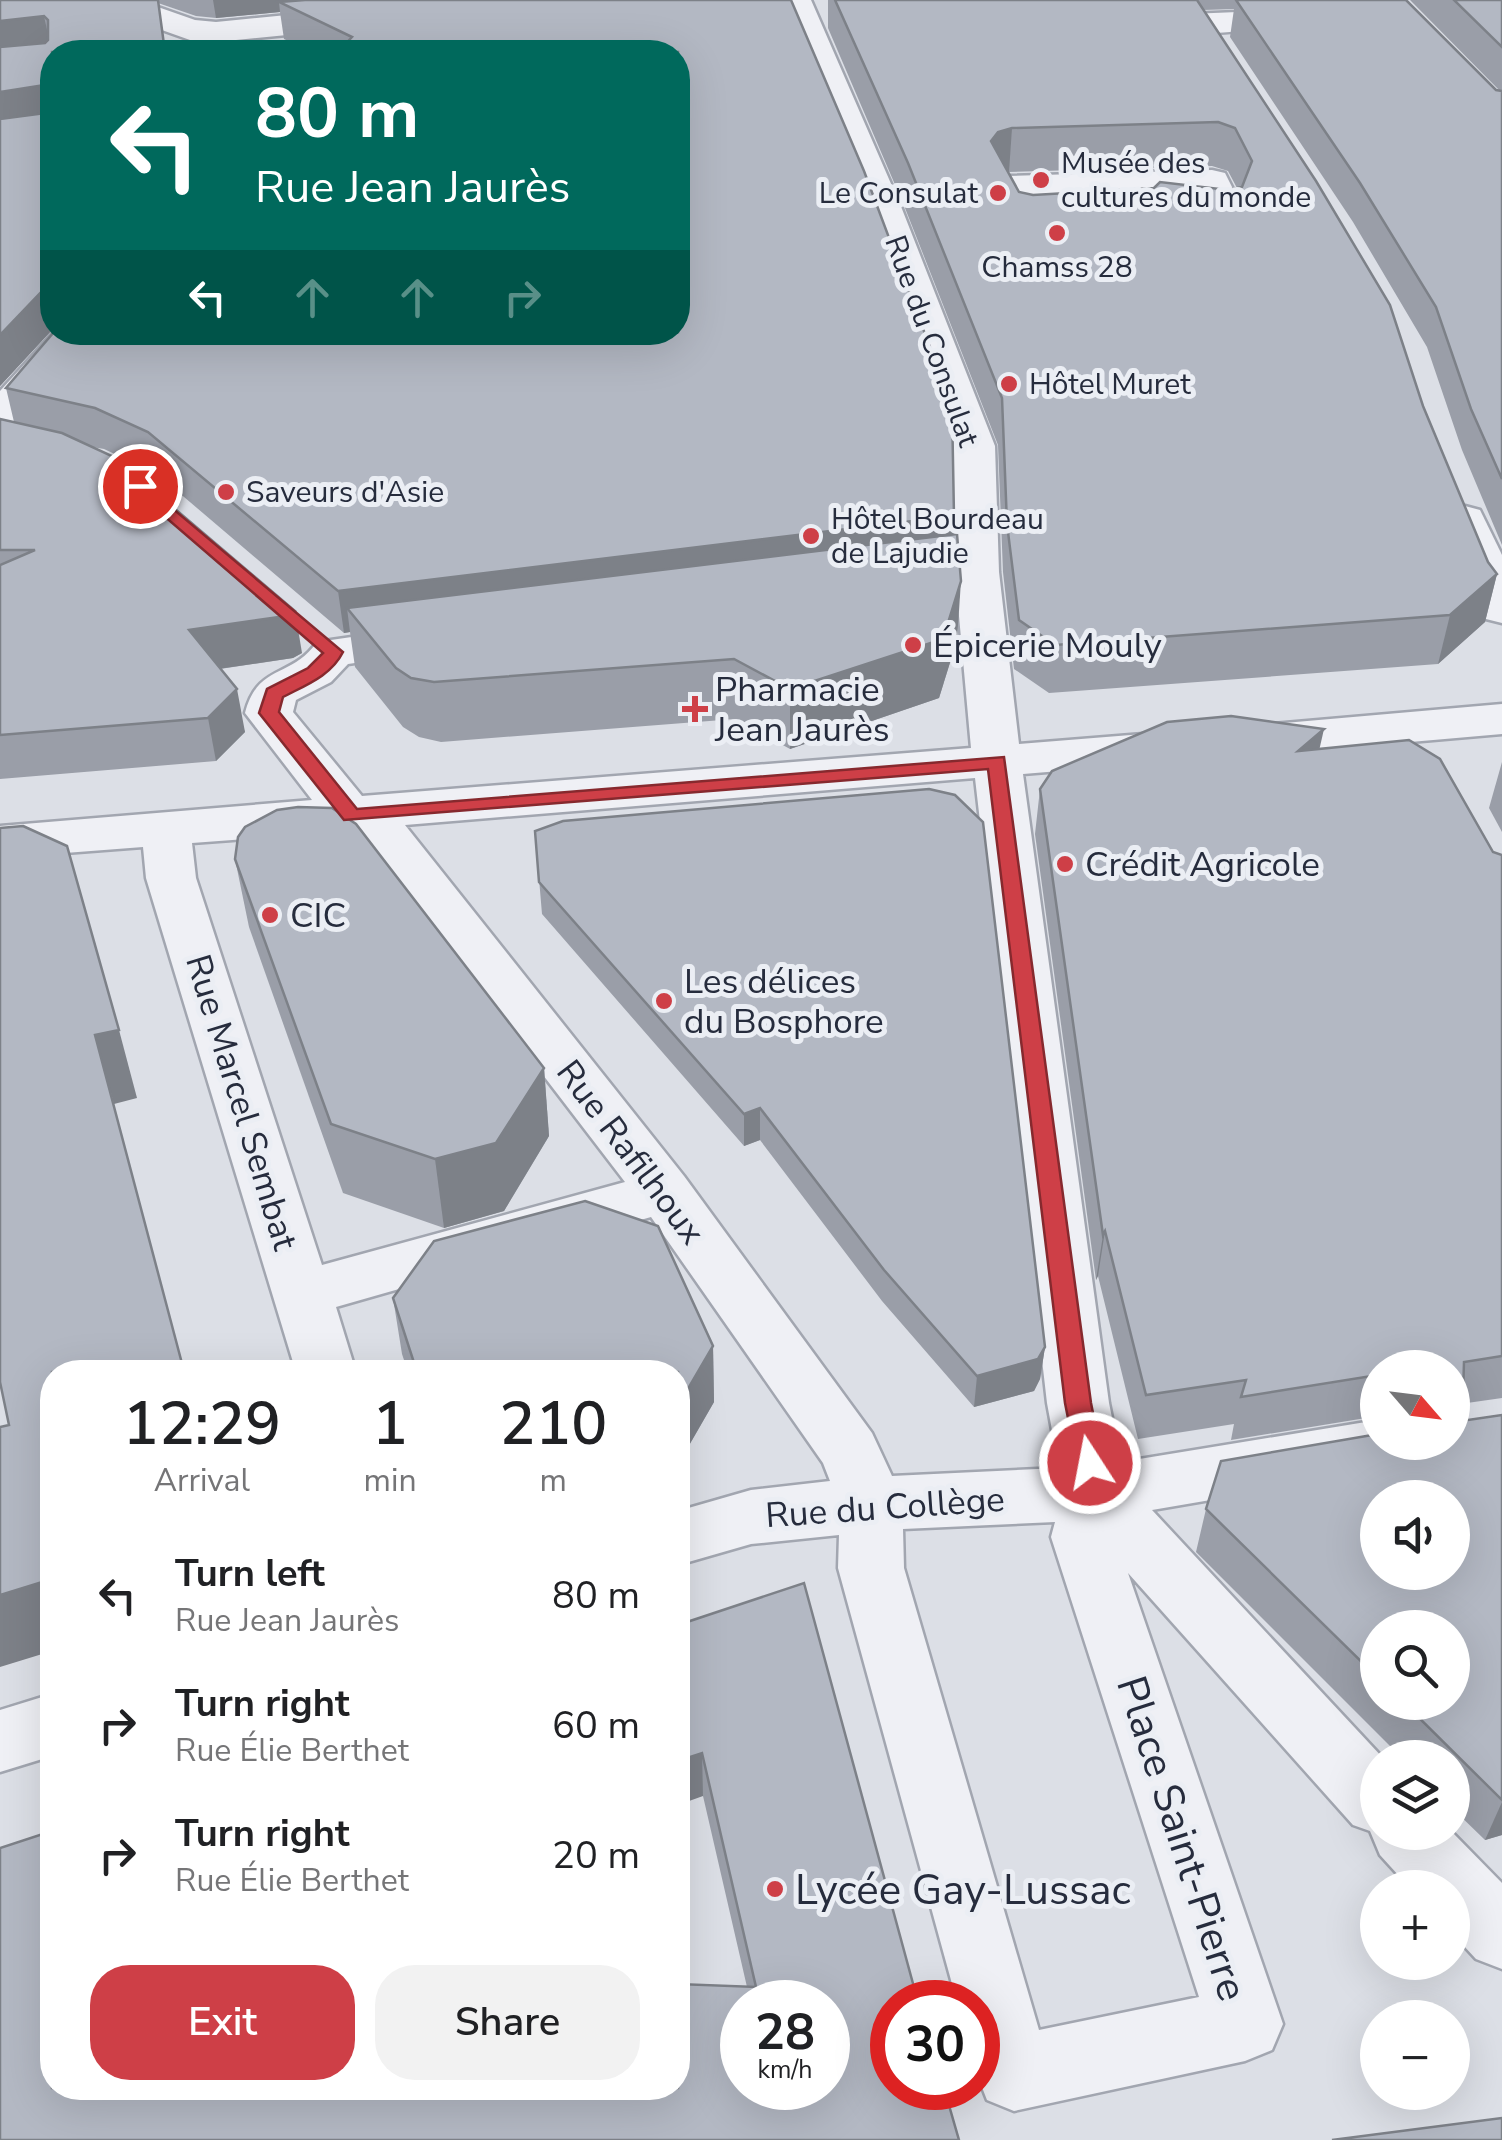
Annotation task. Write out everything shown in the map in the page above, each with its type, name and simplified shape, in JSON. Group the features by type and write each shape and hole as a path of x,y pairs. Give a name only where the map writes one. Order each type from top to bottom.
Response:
{"street":[{"path":"108,0 191,40"},
{"path":"1102,25 1212,42 1384,0 1412,26"},
{"name":"Rue du Consulat","path":"811,9 896,208 974,446 958,575 997,762 1078,1403 1096,1493"},
{"path":"209,40 216,32 384,16"},
{"path":"1212,181 1224,207 1222,220 1192,220 1191,211 1134,213 1136,222 1028,225 1009,186 1212,181"},
{"path":"8,436 68,345"},
{"path":"1451,486 1502,609"},
{"name":"Rue Rafilhoux","path":"471,635 319,639 328,662 274,694 269,713 360,815 664,1192 850,1451 871,1504"},
{"path":"0,842 997,762 1424,744 1502,719"},
{"name":"Rue Marcel Sembat","path":"166,831 171,878 322,1360"},
{"path":"302,1295 356,1275 606,1212 664,1192"},
{"name":"Rue du Collège","path":"690,1535 751,1517 871,1504 1096,1493 1360,1448"},
{"path":"1096,1493 1360,1782"},
{"name":"Place Saint-Pierre","path":"871,1504 871,1568 1014,2073 1245,2024 1083,1537 1096,1493"},
{"path":"0,1742 40,1729"},
{"path":"1426,1850 1487,1901"}],"building":[{"path":"0,0 158,0 163,40 48,40 48,20 44,16 0,21"},
{"path":"791,0 864,171 952,406 954,516 338,591 148,432 95,408 6,388 43,345 690,345 690,40 349,40 352,37 279,2"},
{"path":"835,0 1197,0 1316,181 1390,305 1423,406 1488,562 1497,574 1450,615 1055,645 1019,620 1007,524 1002,398 908,163","holes":["1218,122 1235,128 1252,161 1242,187 1228,190 1160,182 1154,188 1033,195 1019,192 991,141 998,132 1012,128"]},
{"path":"1236,0 1406,0 1496,90 1502,91 1502,479 1471,409 1436,307 1360,183"},
{"path":"1454,0 1502,0 1502,47"},
{"path":"40,43 40,86 0,92 0,47"},
{"path":"40,114 40,293 0,335 0,119"},
{"path":"0,419 62,433 114,457 295,611 286,616 189,630 237,689 208,718 0,735 0,565 35,550 0,550"},
{"path":"957,534 961,581 943,639 790,689 734,659 434,682 411,678 396,668 347,608"},
{"path":"1231,716 1324,729 1298,751 1409,740 1440,759 1493,852 1502,855 1502,1356 1470,1361 1470,1350 1360,1350 1360,1378 1241,1397 1246,1380 1146,1395 1105,1231 1103,1235 1040,789 1052,771 1167,722"},
{"path":"929,789 955,795 983,822 1045,1347 1038,1359 977,1376 884,1270 760,1108 744,1114 539,882 535,831 563,821"},
{"path":"332,808 356,824 544,1068 496,1143 435,1159 331,1124 235,859 238,837 245,827 277,810"},
{"path":"23,826 67,846 119,1030 95,1035 181,1360 40,1360 40,1583 0,1595 0,1427 9,1425 0,1382 0,828"},
{"path":"585,1201 658,1226 713,1346 690,1385 690,1360 413,1360 393,1298 434,1241"},
{"path":"1502,1415 1502,1800 1470,1768 1470,1740 1441,1740 1421,1720 1470,1720 1470,1610 1360,1610 1360,1660 1206,1509 1221,1461 1360,1437 1360,1460 1470,1460 1470,1420"},
{"name":"Lycée Gay-Lussac","path":"804,1583 912,1980 870,1980 870,2110 950,2110 959,2140 0,2140 0,1848 40,1835 40,2100 690,2100 690,1984 720,1986 720,2110 850,2110 850,1980 754,1980 702,1753 690,1757 690,1621"},
{"path":"1502,2118 1502,2140 1332,2140"}],"place":[{"name":"Musée des cultures du monde","path":"1041,180"},
{"name":"Le Consulat","path":"998,193"},
{"name":"Chamss 28","path":"1057,233"},
{"name":"Hôtel Muret","path":"1009,384"},
{"name":"Saveurs d'Asie","path":"226,492"},
{"name":"Hôtel Bourdeau de Lajudie","path":"811,536"},
{"name":"Épicerie Mouly","path":"913,645"},
{"name":"Pharmacie Jean Jaurès","path":"695,709"},
{"name":"Crédit Agricole","path":"1065,864"},
{"name":"CIC","path":"270,915"},
{"name":"Les délices du Bosphore","path":"664,1001"},
{"name":"Lycée Gay-Lussac","path":"775,1889"}],"route":[{"path":"140,486 334,652 315,672 290,682 274,694 269,713 351,816 997,762 1078,1403 1090,1463"}]}
